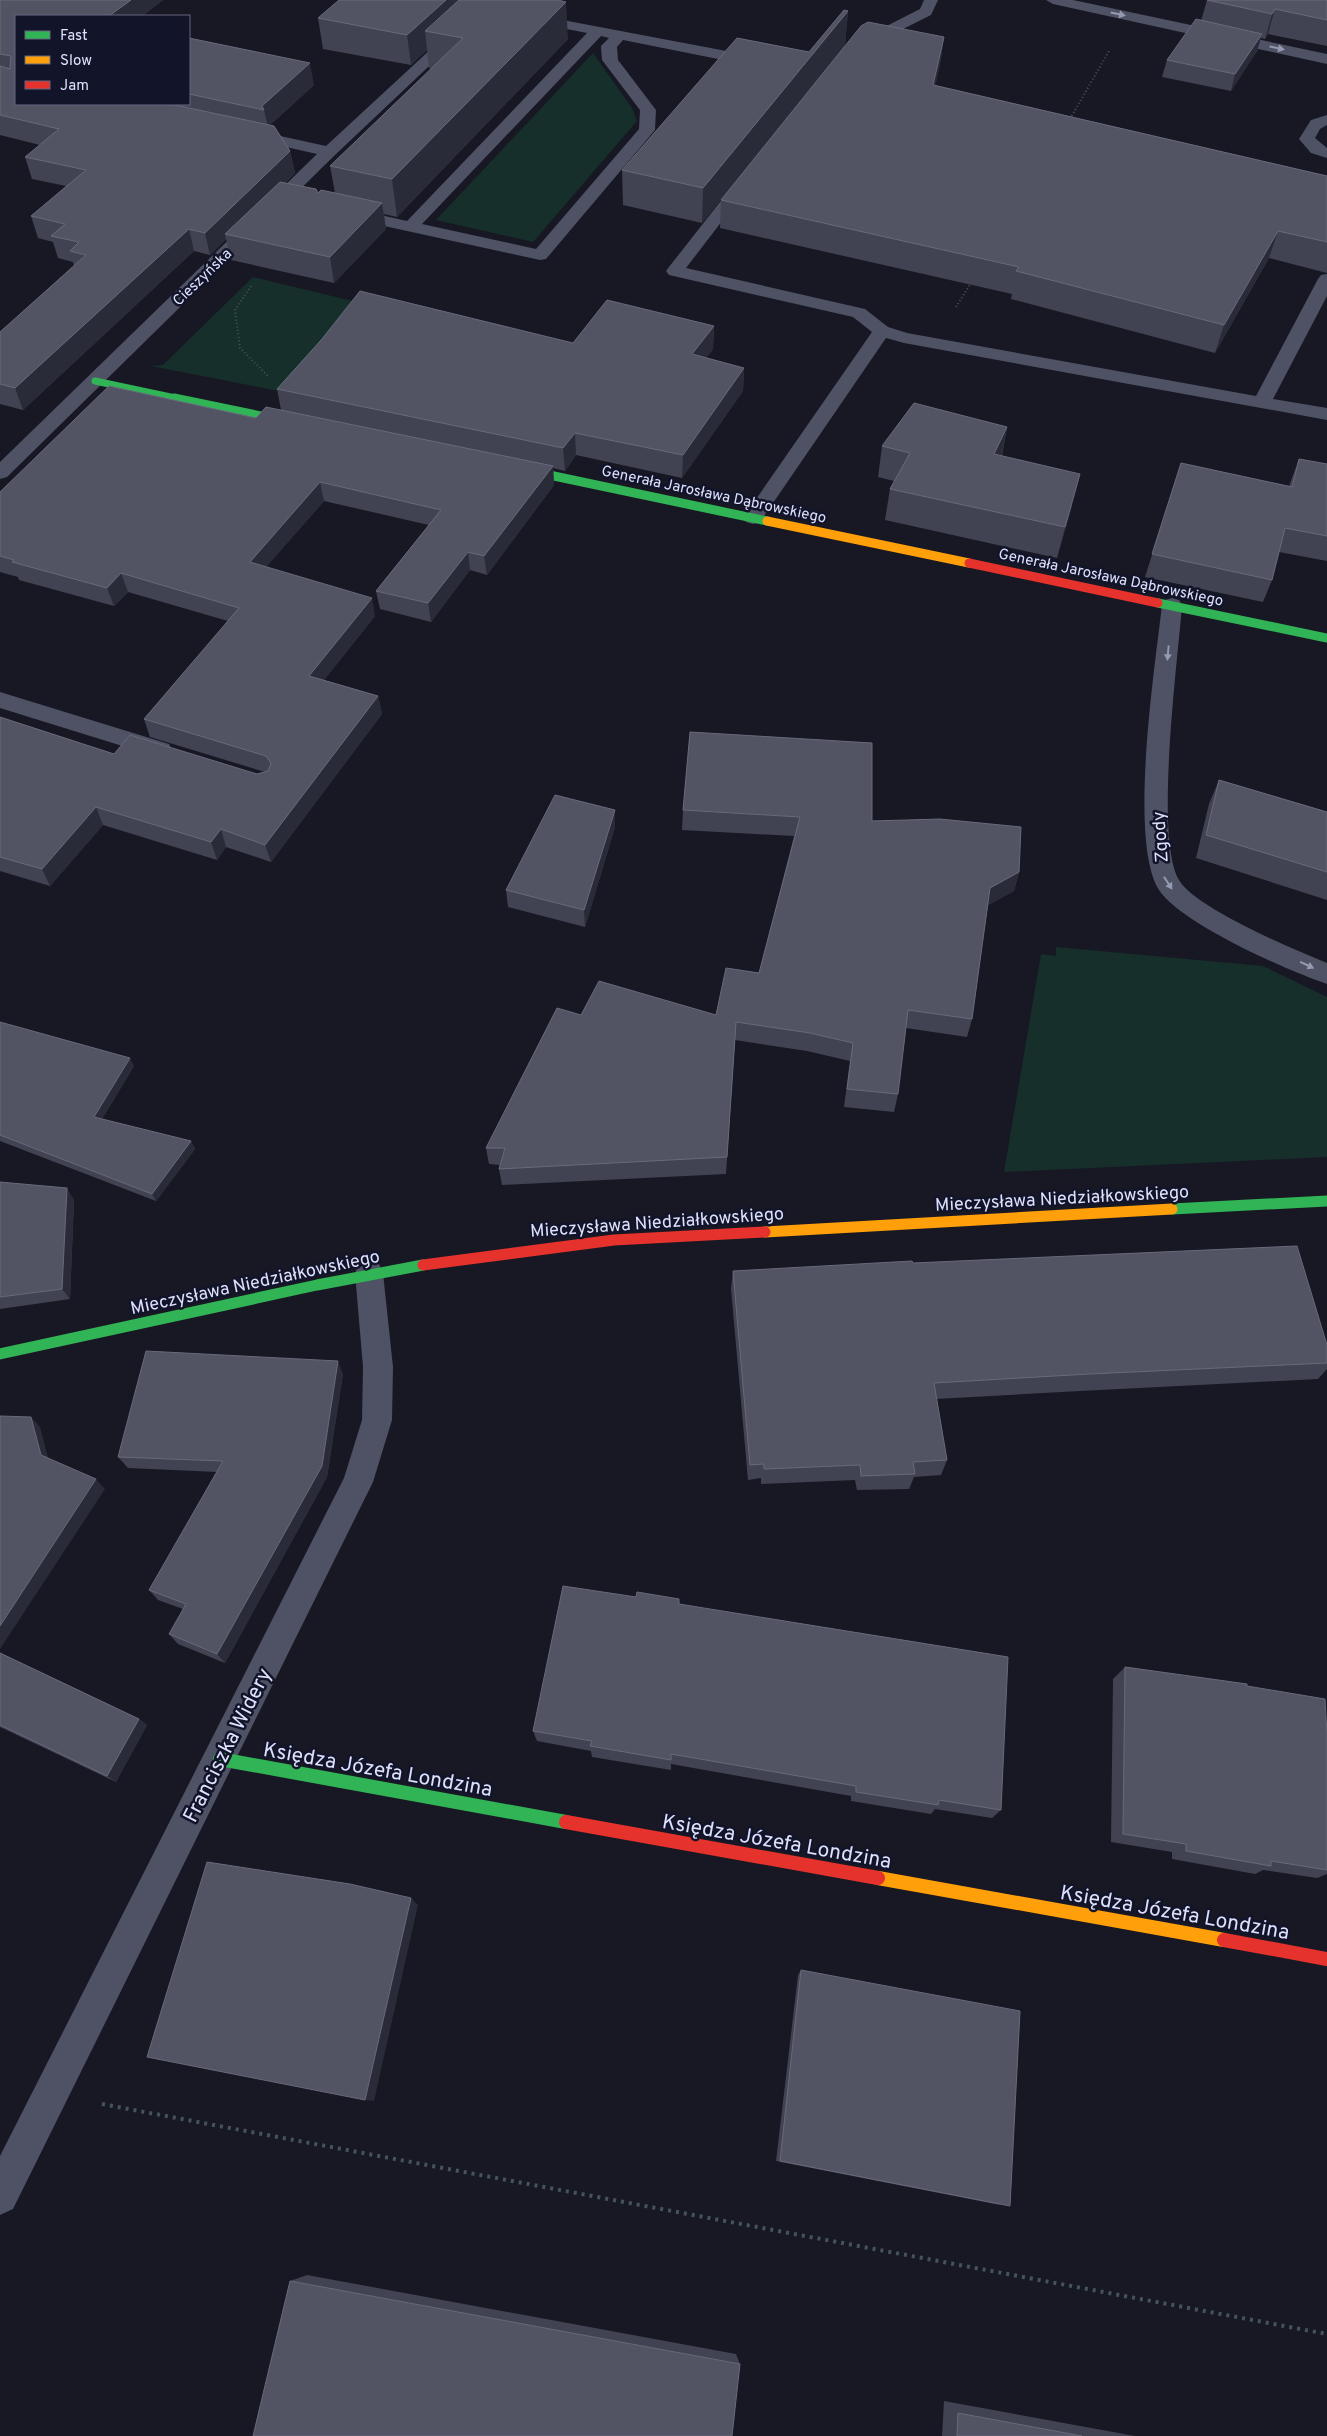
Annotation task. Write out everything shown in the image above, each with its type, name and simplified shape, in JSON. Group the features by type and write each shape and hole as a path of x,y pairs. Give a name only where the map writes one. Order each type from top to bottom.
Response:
{"street":[{"path":"846,56 852,48 926,12 931,0"},
{"path":"1053,0 1327,59"},
{"name":"Cieszyńska","path":"0,473 329,152 492,7"},
{"path":"518,16 762,63"},
{"path":"411,226 598,31"},
{"path":"329,209 540,255 647,130 648,110 610,60 609,46 619,36"},
{"path":"1327,120 1323,120 1312,127 1307,139 1317,150 1327,153"},
{"path":"232,131 329,152"},
{"path":"752,172 675,271 859,313 882,331 934,343 1327,414"},
{"path":"281,199 304,204"},
{"path":"1262,402 1327,279"},
{"path":"753,518 865,352 882,331"},
{"path":"96,381 308,425"},
{"name":"Generała Jarosława Dąbrowskiego","path":"502,465 1327,638"},
{"name":"Zgody","path":"1172,605 1159,739 1158,840 1161,869 1168,886 1203,913 1327,974"},
{"path":"0,700 178,756"},
{"name":"Mieczysława Niedziałkowskiego","path":"0,1354 61,1343 369,1273 475,1256 614,1240 1327,1201"},
{"name":"Franciszka Widery","path":"0,2196 358,1482 377,1420 378,1367 369,1273"},
{"name":"Księdza Józefa Londzina","path":"220,1759 1327,1959"}],"path":[{"path":"1069,120 1114,44"},
{"path":"934,343 974,277"},
{"path":"253,283 235,310 240,348 272,381"},
{"path":"52,2095 1327,2334"}],"green space":[{"path":"593,53 632,108 637,121 533,242 436,220"},
{"path":"253,277 365,304 284,392 151,366 163,365"},
{"path":"1056,947 1263,966 1327,997 1327,1157 1004,1172 1041,954 1056,956"}],"building":[{"path":"0,0 131,0 110,15 15,15 15,105 175,105 274,126 290,151 205,233 189,229 15,388 0,384 0,332 86,255 70,251 79,242 51,236 65,224 31,216 86,170 25,157 59,129 0,115 0,66 10,69 11,56 0,54"},
{"path":"339,0 446,0 407,35 318,18"},
{"path":"459,0 558,0 566,2 392,179 330,166 463,38 425,31"},
{"path":"1207,0 1327,0 1327,20 1275,9 1272,14"},
{"path":"844,10 848,11 703,188 622,170 737,38 809,52"},
{"path":"1196,19 1262,34 1235,74 1167,60"},
{"path":"868,22 944,37 933,85 1327,176 1327,242 1278,231 1224,325 1016,271 1019,267 721,200 861,26"},
{"path":"190,38 310,63 262,106 264,110 190,94"},
{"path":"280,182 316,189 318,193 321,190 382,203 330,257 225,234"},
{"path":"360,291 573,343 607,300 714,326 692,354 744,368 683,455 575,433 563,448 277,389 322,339"},
{"path":"109,386 256,418 266,407 553,466 484,556 468,552 428,603 376,591 441,510 320,482 250,562 372,598 309,676 378,696 265,845 221,829 211,842 96,807 42,869 0,857 0,717 114,754 130,735 257,774 268,771 271,763 266,756 144,719 239,608 121,573 107,588 12,562 14,560 0,556 0,492"},
{"path":"914,403 1007,427 994,454 1080,474 1065,527 890,489 910,453 882,446"},
{"path":"1299,459 1327,464 1327,536 1285,528 1272,580 1152,554 1181,463 1292,487"},
{"path":"690,732 872,743 872,821 940,819 1021,827 1019,872 990,888 972,1019 908,1010 898,1094 847,1089 853,1043 810,1033 736,1022 727,1157 499,1169 505,1148 486,1148 557,1008 581,1015 599,981 716,1015 726,968 759,973 800,817 683,810"},
{"path":"1219,780 1327,812 1327,872 1206,835"},
{"path":"555,795 615,810 584,910 506,890"},
{"path":"0,1022 130,1058 94,1117 191,1141 152,1194 0,1135"},
{"path":"0,1182 67,1188 62,1289 0,1297"},
{"path":"1297,1246 1327,1345 1327,1363 934,1383 947,1460 913,1462 915,1474 861,1476 860,1465 764,1469 764,1464 750,1465 733,1271 912,1261 913,1263"},
{"path":"146,1351 338,1361 322,1466 217,1654 169,1634 186,1604 149,1590 223,1461 118,1457"},
{"path":"0,1416 31,1417 41,1455 96,1479 0,1626"},
{"path":"563,1586 636,1597 637,1592 679,1599 679,1604 1008,1657 1001,1810 939,1800 938,1805 856,1792 856,1786 671,1754 671,1760 590,1746 592,1741 533,1731"},
{"path":"0,1653 139,1719 107,1776 0,1725"},
{"path":"1125,1667 1247,1684 1247,1686 1325,1699 1327,1735 1327,1870 1271,1861 1271,1866 1186,1851 1186,1844 1123,1834"},
{"path":"207,1862 350,1884 411,1898 365,2100 147,2057"},
{"path":"801,1970 1020,2011 1010,2206 780,2161"},
{"path":"290,2281 740,2364 732,2436 253,2436"},
{"path":"958,2413 1082,2436 957,2436"}],"traffic: fast":[{"path":"95,381 295,423"},
{"path":"516,468 767,521"},
{"path":"1158,603 1327,638"},
{"path":"1172,1209 1327,1201"},
{"path":"0,1354 53,1344 264,1296 423,1265"},
{"path":"220,1759 566,1822"}],"traffic: slow":[{"path":"767,521 969,563"},
{"path":"765,1232 1172,1209"},
{"path":"878,1878 1224,1940"}],"traffic: jam":[{"path":"969,563 1158,603"},
{"path":"423,1265 614,1240 765,1232"},
{"path":"566,1822 878,1878"},
{"path":"1224,1940 1327,1959"}]}
